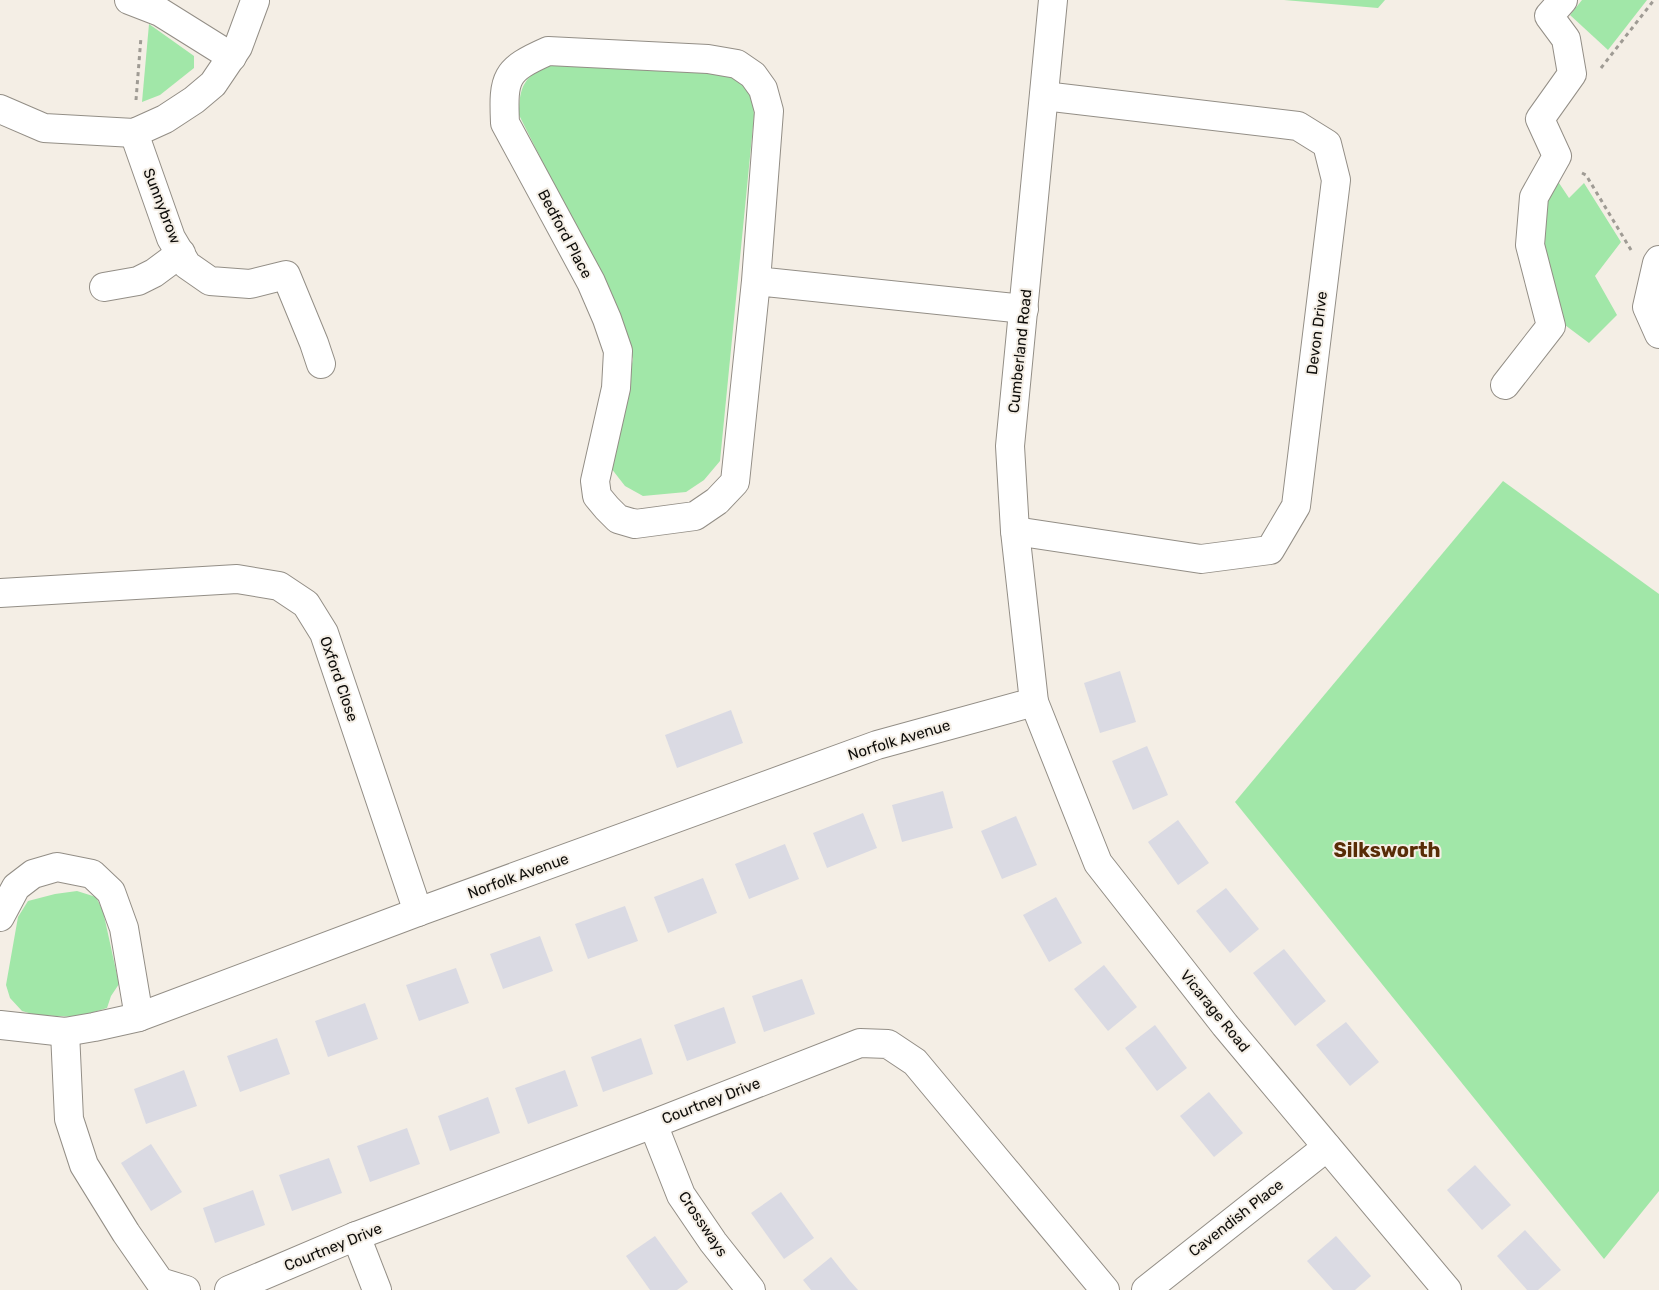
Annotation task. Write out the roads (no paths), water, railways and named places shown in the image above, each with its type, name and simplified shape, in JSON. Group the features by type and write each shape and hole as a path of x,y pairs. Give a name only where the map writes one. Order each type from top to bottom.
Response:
{"street":[{"name":"Cumberland Road","path":"1034,702 1015,531 1010,446 1053,0"},
{"path":"1505,385 1551,326 1530,245 1534,197 1557,156 1540,120 1572,74 1566,39 1549,16 1563,0"},
{"path":"0,109 44,128 134,133 165,119 194,100 213,84 238,47 255,1"},
{"path":"146,7 232,57"},
{"name":"Bedford Place","path":"548,51 708,59 736,64 753,75 763,89 770,111 756,281 735,482 717,501 695,516 635,524 618,519 598,496 595,481 616,388 618,351 607,319 590,282 505,123 504,95 508,77 526,61 548,51"},
{"name":"Devon Drive","path":"1015,531 1201,559 1270,550 1296,506 1336,180 1327,144 1298,126 1044,96"},
{"name":"Sunnybrow","path":"134,133 171,238 188,265 210,282 250,284 286,276 321,364"},
{"path":"104,287 138,281 154,273 181,253"},
{"path":"1655,273 1647,307 1659,334"},
{"path":"756,281 1024,309"},
{"name":"Oxford Close","path":"0,593 237,579 279,586 306,604 324,633 418,912"},
{"name":"Norfolk Avenue","path":"0,1025 65,1032 94,1028 139,1017 418,912 877,744 1034,702"},
{"name":"Vicarage Road","path":"1034,702 1098,864 1224,1025 1447,1290"},
{"path":"0,917 16,887 33,874 57,867 92,874 111,892 124,928 139,1017"},
{"path":"65,1032 69,1119 84,1165 160,1282 186,1290"},
{"name":"Courtney Drive","path":"229,1290 356,1236 653,1124 860,1043 888,1044 915,1062 1104,1290"},
{"name":"Crossways","path":"653,1124 681,1195 713,1242 751,1290"},
{"name":"Cavendish Place","path":"1146,1290 1327,1147"},
{"path":"356,1236 377,1290"}],"district":[{"name":"Silksworth","path":"1387,850"}]}
